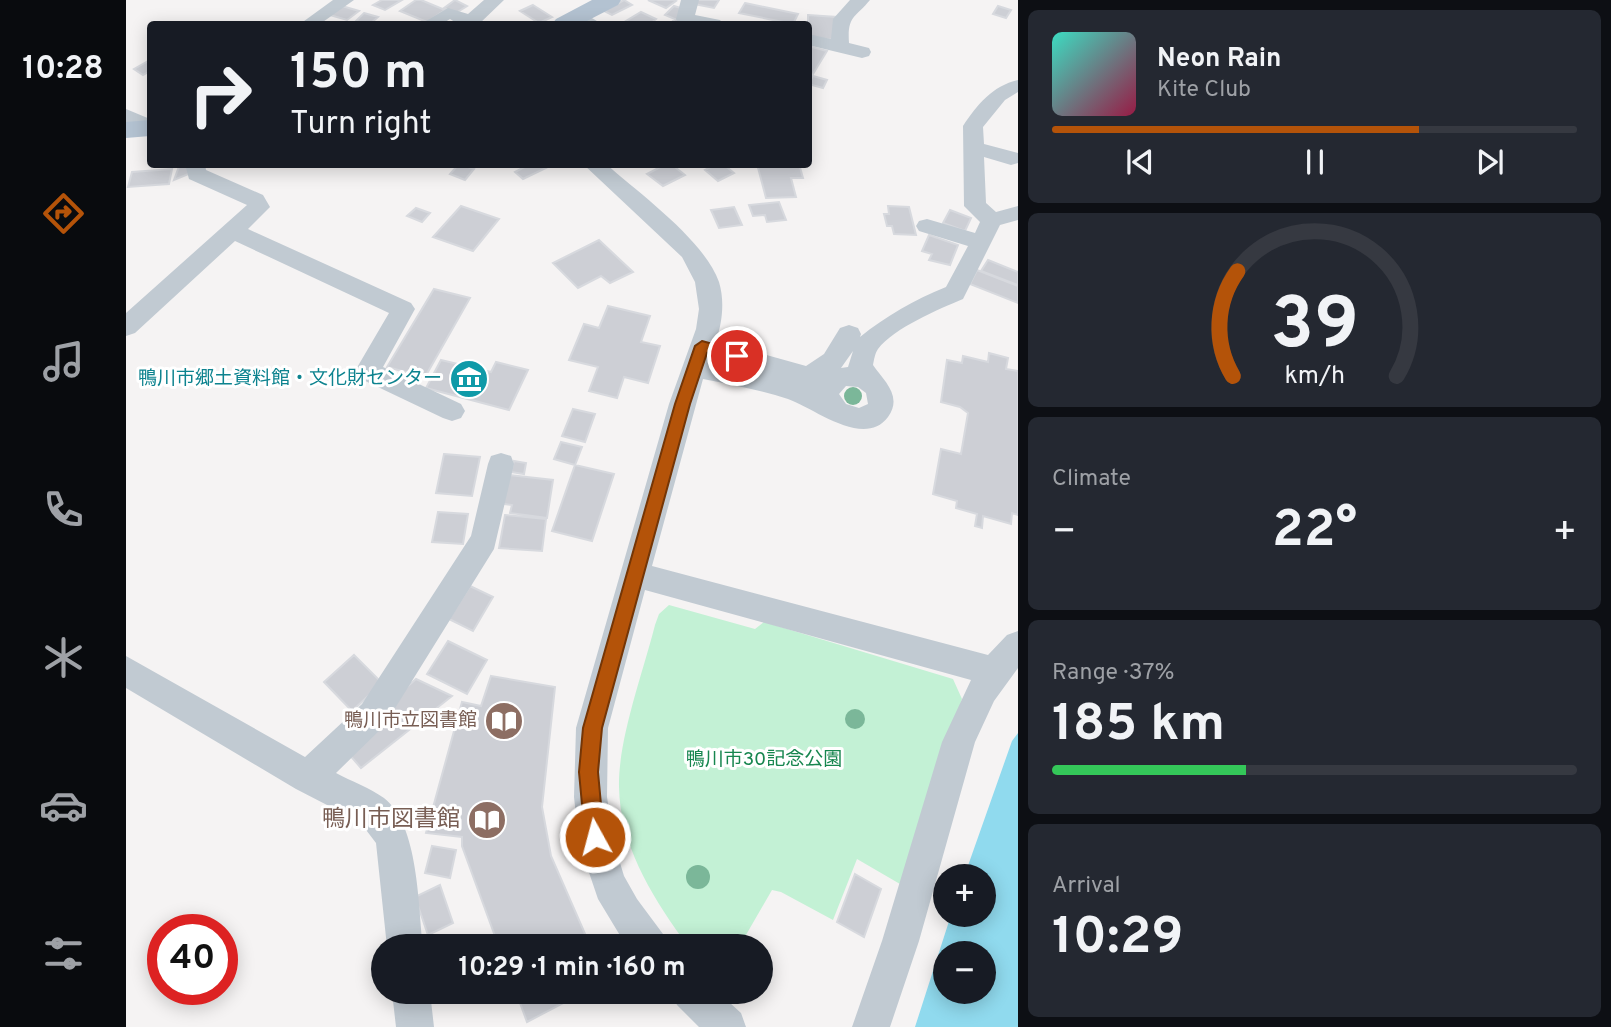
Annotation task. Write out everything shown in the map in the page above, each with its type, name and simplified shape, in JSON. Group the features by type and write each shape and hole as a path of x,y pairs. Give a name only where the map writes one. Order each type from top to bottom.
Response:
{"main road":[{"path":"580,21 610,0"},
{"path":"126,130 147,127"}],"street":[{"path":"314,21 345,0"},
{"path":"472,21 495,0"},
{"path":"691,0 685,19 697,21"},
{"path":"840,46 839,24 843,15 862,0"},
{"path":"435,21 448,13 466,21"},
{"path":"812,40 862,52"},
{"path":"992,220 975,206 973,127 1000,95 1013,85 1018,86"},
{"path":"126,115 147,126"},
{"path":"972,147 1012,158"},
{"path":"126,327 258,207 255,200 195,174 195,168"},
{"path":"597,168 690,252 702,270 711,309 592,728 588,772 598,859 621,908 640,934"},
{"path":"837,412 827,398 827,389 818,374 858,340 955,293 992,220 1018,213"},
{"path":"927,226 980,242"},
{"path":"232,231 403,309 368,371 453,411"},
{"path":"699,357 808,396 837,412 855,418 873,415 881,401 860,366 858,340"},
{"path":"699,357 819,379 849,376 862,378 873,385"},
{"path":"308,777 373,715 484,540 501,464"},
{"path":"634,574 992,671"},
{"path":"871,1027 893,969 956,750 975,703 992,671 1018,645"},
{"path":"126,671 308,777 372,810 385,824 393,842 404,934"},
{"path":"412,1004 415,1027"},
{"path":"703,1004 727,1027"}],"green space":[{"name":"鴨川市30記念公園","path":"669,605 755,629 764,622 953,679 962,699 900,884 857,859 833,920 781,892 772,890 747,934 679,934 648,885 631,848 619,787 623,748 632,706 659,614"}],"water":[{"path":"1018,733 1018,1027 915,1027 933,971 933,1004 996,1004 996,941 943,941 947,927 996,927 996,864 969,864 1012,741"}],"building":[{"path":"382,0 402,0 385,10 373,5"},
{"path":"416,0 445,10 428,21 400,11"},
{"path":"455,0 467,6 456,13 444,8"},
{"path":"624,0 632,5 612,15 604,11"},
{"path":"648,0 674,0 676,1 666,8"},
{"path":"696,0 719,0 714,8 694,4"},
{"path":"745,3 798,14 794,21 778,21 739,13"},
{"path":"533,5 552,17 536,21 520,11"},
{"path":"342,6 359,11 347,20 330,15"},
{"path":"674,6 684,9 679,21 673,21 675,19 665,15"},
{"path":"998,6 1011,10 1006,18 993,14"},
{"path":"641,12 656,19 654,21 626,21"},
{"path":"364,13 378,17 373,21 356,21"},
{"path":"808,15 837,17 835,40 812,37 812,21 808,21"},
{"path":"812,47 827,51 812,74"},
{"path":"147,62 147,73 143,75 134,69"},
{"path":"812,78 827,80 823,88 812,85"},
{"path":"178,168 189,168 191,173 174,180"},
{"path":"455,168 474,169 465,180 450,174"},
{"path":"522,168 546,168 523,179 515,172"},
{"path":"658,168 676,168 685,175 663,186 647,174"},
{"path":"728,168 734,173 718,181 705,170"},
{"path":"758,168 800,168 803,178 791,178 796,197 766,198"},
{"path":"172,169 169,184 128,187 132,172"},
{"path":"779,202 786,220 767,222 765,215 753,216 749,205"},
{"path":"461,206 499,219 473,251 433,237"},
{"path":"888,206 909,207 916,235 894,234 892,226 887,226 884,214 889,214"},
{"path":"734,207 742,225 719,228 711,210"},
{"path":"416,208 430,213 422,222 407,216"},
{"path":"950,210 971,218 965,231 943,223"},
{"path":"929,235 958,245 950,265 929,260 932,254 922,251"},
{"path":"599,240 633,272 610,283 601,276 578,288 553,263"},
{"path":"988,260 1018,272 1018,285 981,271"},
{"path":"977,270 1018,286 1018,303 970,284"},
{"path":"434,289 470,298 425,377 387,367"},
{"path":"608,306 650,316 641,342 660,346 648,383 624,377 617,398 589,391 598,367 569,360 584,324 599,328"},
{"path":"989,353 1008,358 1006,369 1018,371 1018,515 1012,513 1011,524 983,516 982,528 975,526 977,514 956,508 957,501 933,494 941,449 961,454 968,413 960,407 941,402 947,360 962,363 963,356 988,362"},
{"path":"441,360 491,372 496,362 528,370 509,410 426,388"},
{"path":"573,409 595,414 585,442 562,436"},
{"path":"561,442 582,447 575,465 554,459"},
{"path":"444,454 480,457 472,496 436,493"},
{"path":"514,461 526,463 524,474 511,472"},
{"path":"575,465 614,474 592,541 552,531"},
{"path":"509,475 553,480 547,518 510,513 512,505 503,504"},
{"path":"438,512 468,514 463,544 432,542"},
{"path":"505,515 546,519 542,551 499,548"},
{"path":"470,586 493,597 473,631 449,619"},
{"path":"448,641 487,660 467,694 427,674"},
{"path":"354,655 382,683 352,711 324,682"},
{"name":"鴨川市図書館","path":"491,676 555,687 542,807 551,856 585,934 494,934 462,846 462,837 426,833 462,702 481,706"},
{"path":"416,679 452,696 361,768 341,745"},
{"path":"432,846 456,850 450,878 425,873"},
{"path":"855,874 881,889 864,937 837,922"},
{"path":"440,885 453,923 428,934 415,897"},
{"path":"520,1004 561,1004 527,1022"}],"place":[{"name":"鴨川市郷土資料館・文化財センター","path":"469,379"},
{"name":"鴨川市立図書館","path":"504,721"},
{"name":"鴨川市図書館","path":"487,820"}],"route":[{"path":"595,837 588,772 592,728 682,404 702,346 737,356"}]}
